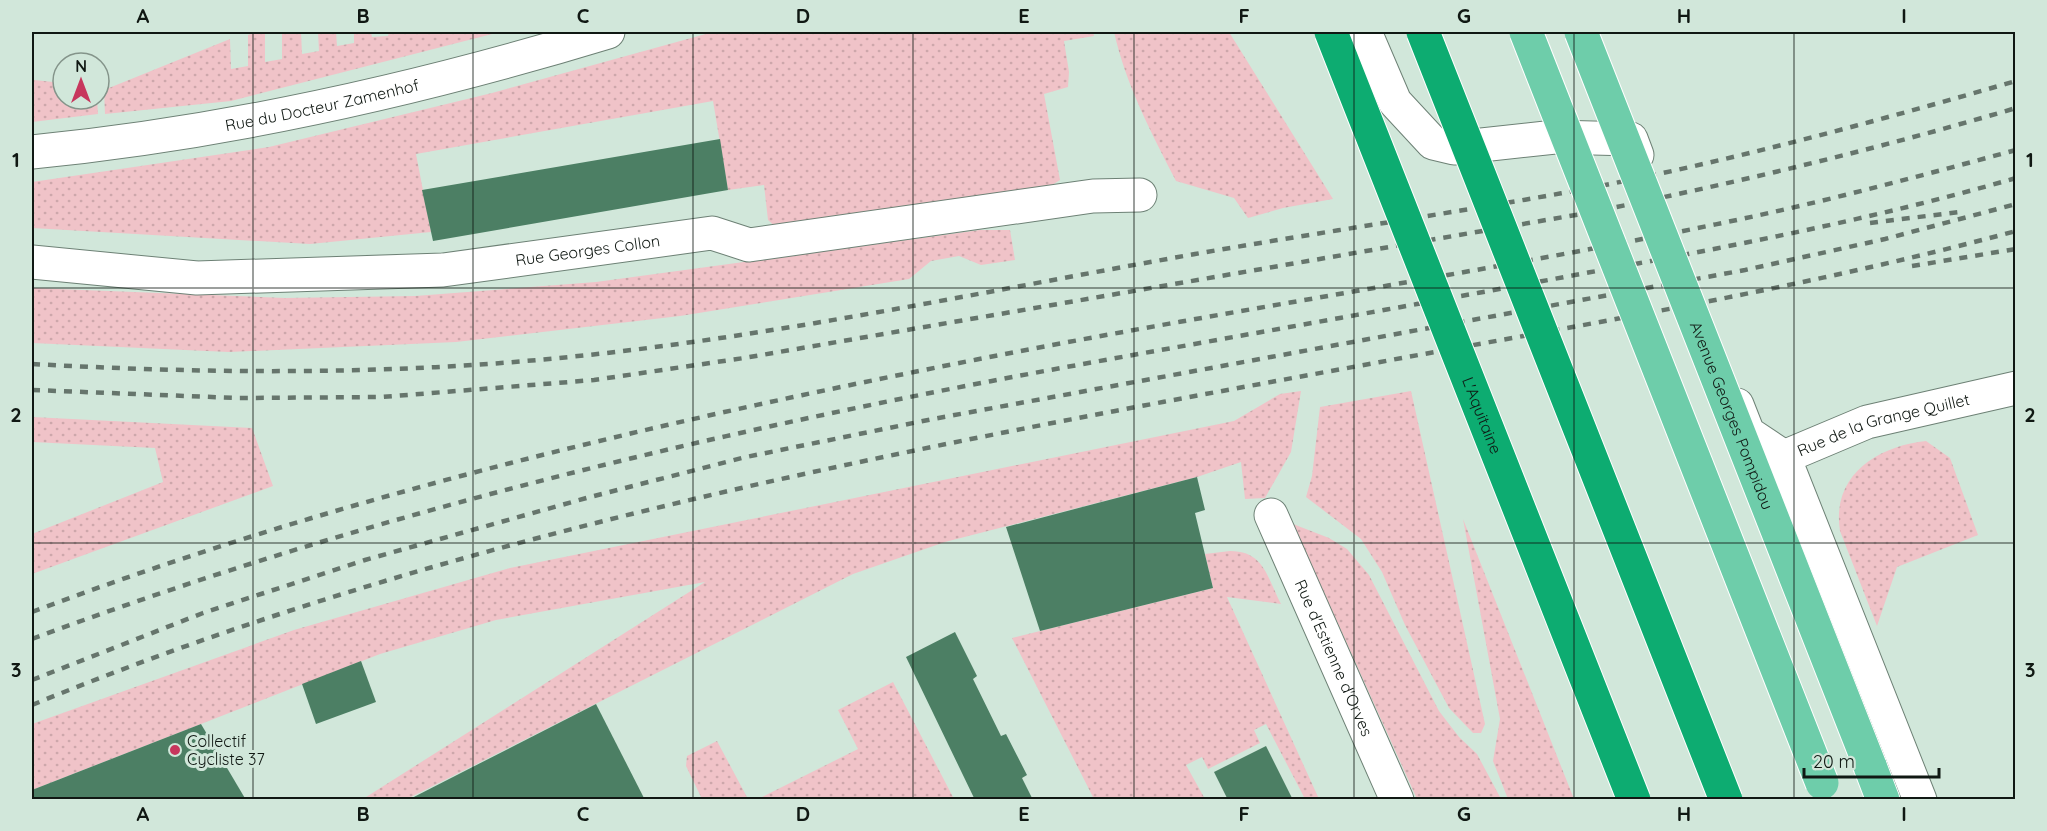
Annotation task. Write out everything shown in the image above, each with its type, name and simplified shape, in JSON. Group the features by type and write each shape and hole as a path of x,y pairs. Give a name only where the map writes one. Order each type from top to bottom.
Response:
{"highway":[{"name":"L'Aquitaine","path":"1331,32 1634,800"},
{"path":"1423,32 1726,800"}],"main road":[{"path":"1526,32 1825,791"},
{"name":"Avenue Georges Pompidou","path":"1581,32 1883,800"}],"street":[{"name":"Rue du Docteur Zamenhof","path":"32,152 186,131 292,111 529,56 608,32"},
{"path":"1365,32 1395,102 1433,143 1454,148 1555,137 1631,138 1644,171"},
{"name":"Rue Georges Collon","path":"32,262 197,278 443,270 712,233 749,245 1093,196 1140,195"},
{"name":"Rue de la Grange Quillet","path":"1711,342 1749,433 1784,457 1867,422 2016,388"},
{"path":"1784,457 1920,800"},
{"name":"Rue d'Estienne d'Orves","path":"1271,515 1397,800"}],"shaded area":[{"path":"265,32 265,62 282,59 282,32 301,32 302,54 319,51 318,32 336,32 337,46 354,43 354,32 371,32 372,37 388,36 389,32 500,32 231,101 105,114 105,111 111,111 111,87 230,39 231,69 248,66 248,35"},
{"path":"713,32 1093,32 1094,36 1064,41 1069,72 1068,87 1044,94 1060,180 1049,187 782,233 768,220 764,185 728,190 713,101 416,154 431,232 310,244 32,228 32,182 269,147 492,93"},
{"path":"1114,32 1229,32 1333,199 1283,208 1248,218 1234,198 1176,181 1132,90"},
{"path":"34,80 51,82 51,111 98,111 98,114 32,122"},
{"path":"980,230 1010,230 1015,260 981,265 959,256 931,261 909,279 680,316 456,342 229,352 32,343 32,288 285,298 415,296 596,282"},
{"path":"1301,391 1291,452 1265,498 1245,499 1241,462 1197,477 945,542 853,574 407,799 363,799 705,582 496,620 380,654 32,790 32,724 294,630 510,568 1234,421 1280,394"},
{"path":"1411,391 1485,724 1481,733 1473,733 1449,708 1405,625 1382,572 1361,539 1306,497 1312,476 1320,407"},
{"path":"32,417 252,428 273,486 32,574 32,534 163,482 155,448 32,442"},
{"path":"1926,441 1950,458 1978,535 1897,567 1877,626 1840,531 1839,511 1843,494 1851,479 1875,457 1891,449"},
{"path":"1463,519 1574,799 1508,799 1493,761 1500,719"},
{"path":"1293,524 1329,538 1347,549 1369,575 1439,711 1459,737 1477,754 1501,799 1417,799"},
{"path":"1230,551 1250,555 1263,567 1281,604 1227,597 1319,799 1305,799 1266,724 1254,730 1260,743 1208,769 1202,757 1186,765 1205,799 1094,799 1012,638 1213,588 1205,554"},
{"path":"893,682 954,799 758,799 858,749 838,710"},
{"path":"717,741 748,799 702,799 686,766 687,756"}],"building":[{"path":"720,139 728,190 433,241 422,190"},
{"path":"1197,477 1205,510 1195,513 1213,588 1040,631 1006,527"},
{"path":"955,632 977,676 973,679 1001,736 1006,734 1027,775 1022,778 1033,800 975,800 906,657"},
{"path":"361,661 376,702 316,724 302,684"},
{"path":"596,704 645,800 408,800"},
{"name":"Collectif Cycliste 37","path":"201,724 246,800 32,800 32,790"},
{"path":"1266,746 1293,800 1228,800 1214,772"}],"railway":[{"path":"32,364 218,371 403,369 526,361 694,342 862,315 1195,254 1630,180 1796,141 2016,81"},
{"path":"32,390 238,398 382,397 594,380 744,358 1587,213 1803,165 2016,108"},
{"path":"32,612 154,568 401,492 652,429 778,400 1031,349 1553,256 1727,222 1836,197 2016,150"},
{"path":"32,639 157,594 284,553 540,481 670,449 930,393 1741,244 1907,207 2016,178"},
{"path":"32,680 203,613 365,560 590,497 746,457 933,419 1745,270 1885,239 2016,204"},
{"path":"1870,223 1959,212"},
{"path":"32,705 190,645 351,591 514,544 678,503 1009,431 1765,290 2016,231"},
{"path":"1912,266 2016,249"}],"place":[{"name":"Collectif Cycliste 37","path":"175,750"}]}
